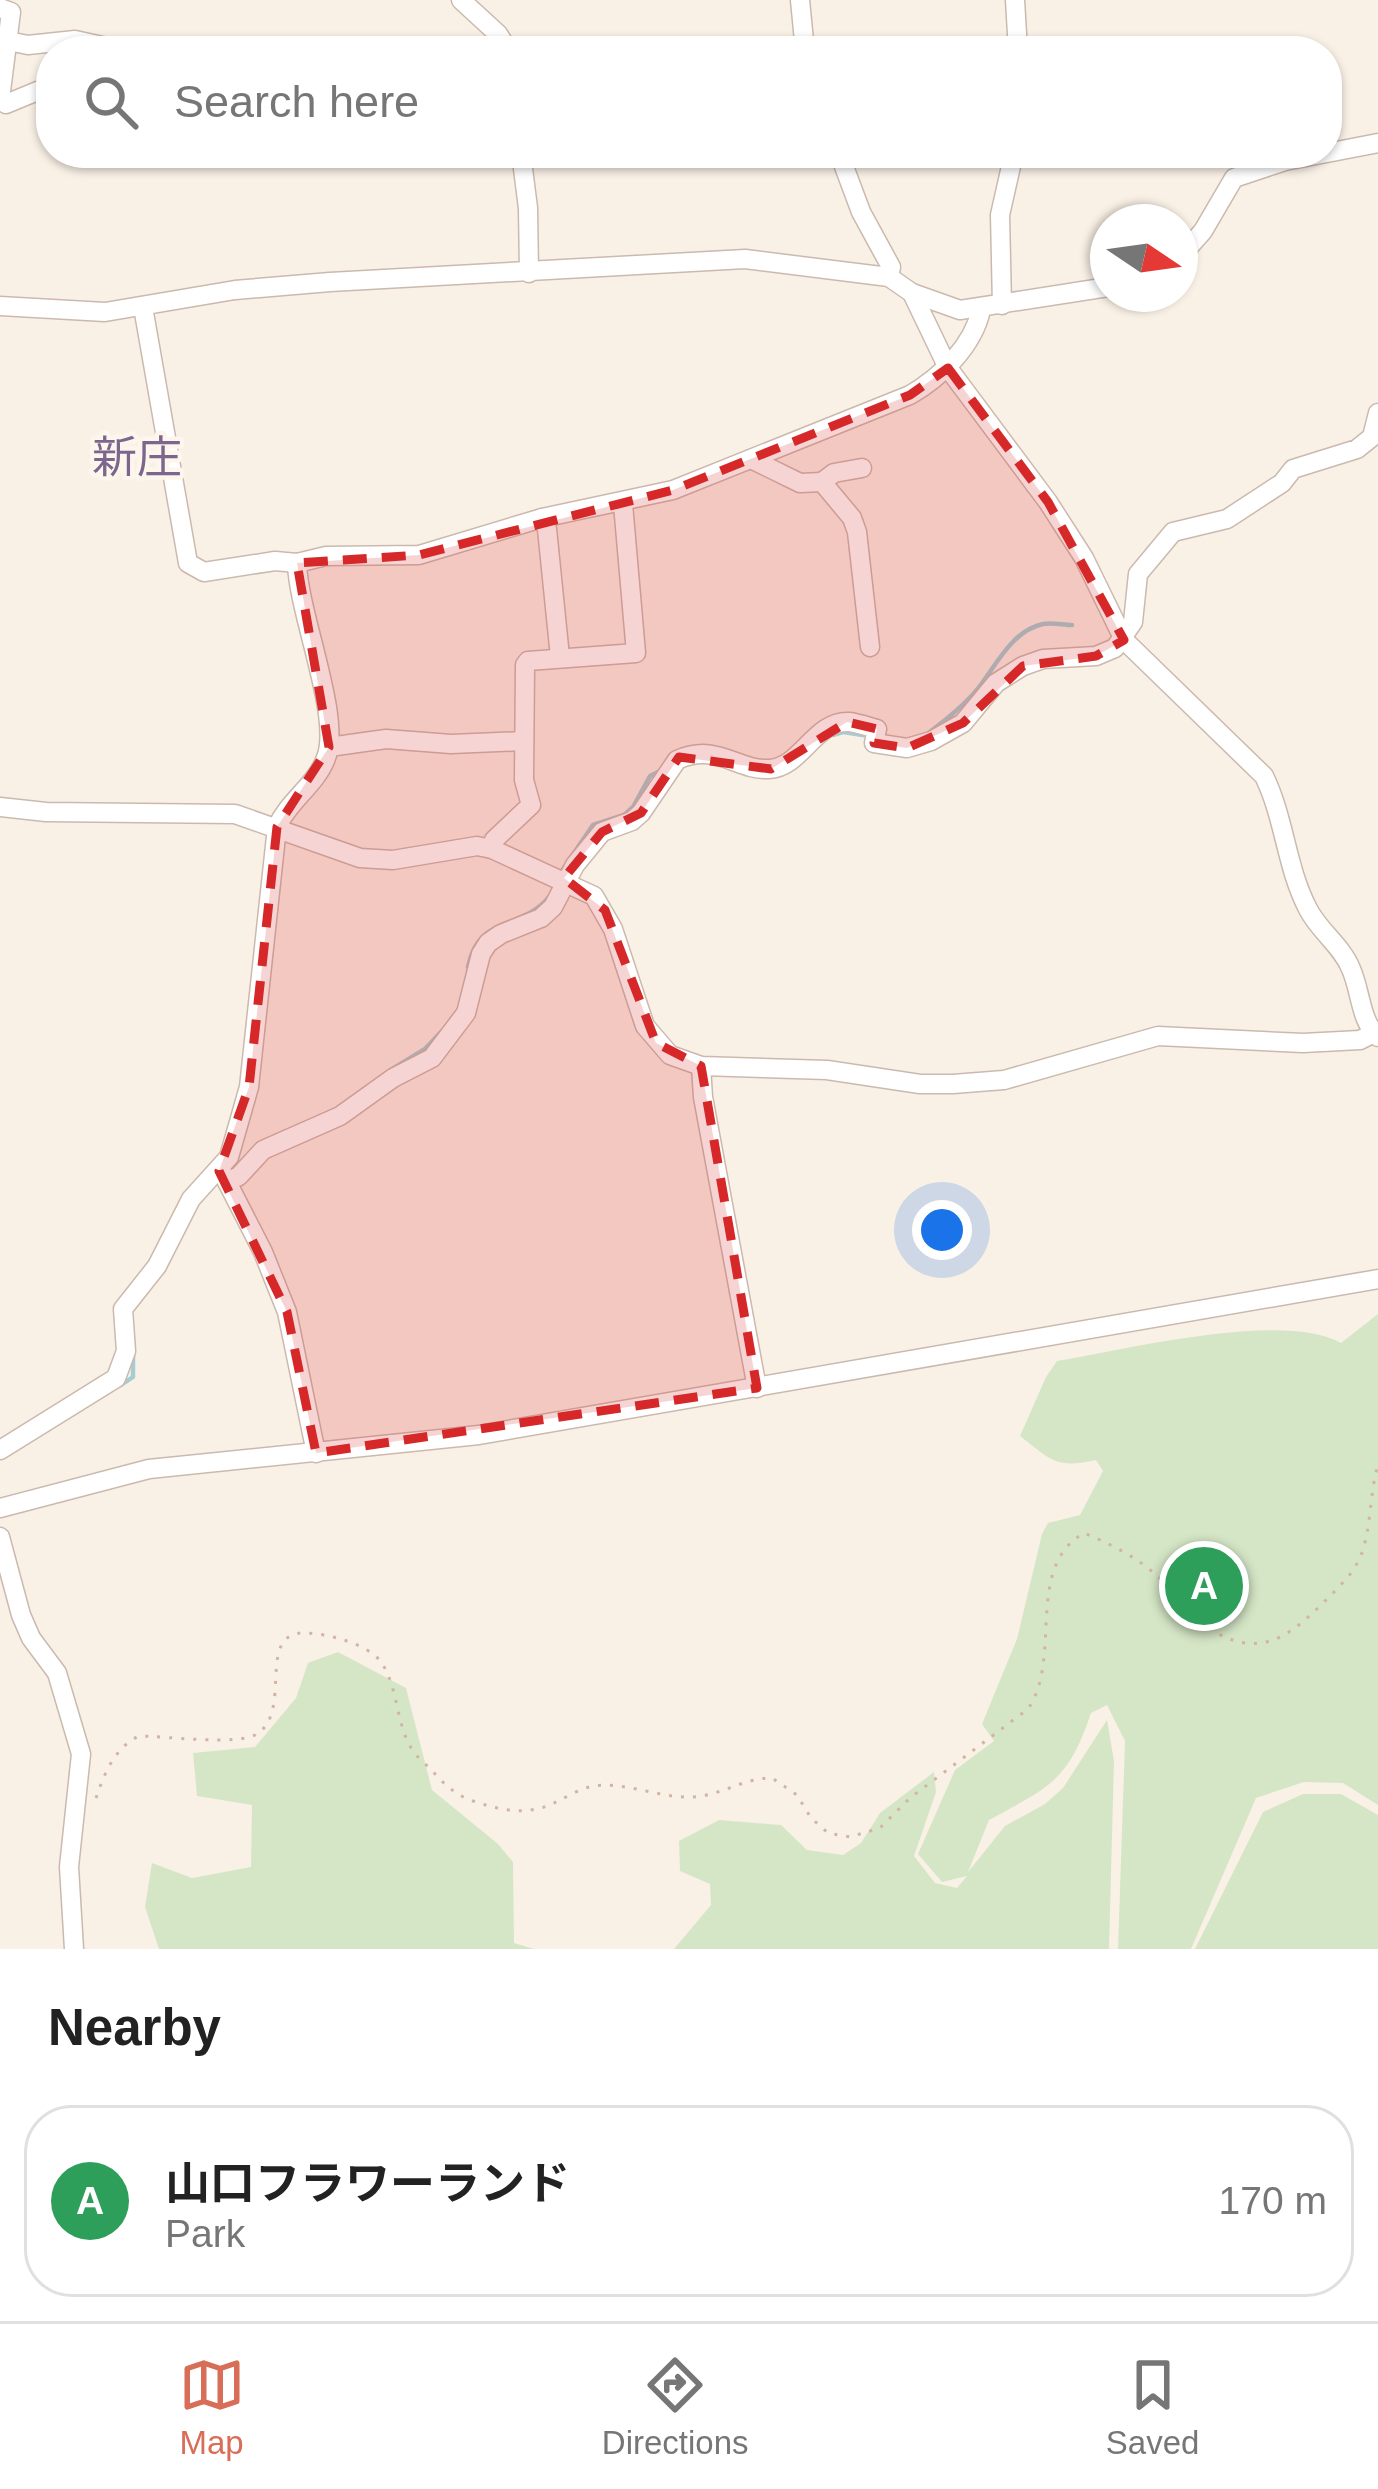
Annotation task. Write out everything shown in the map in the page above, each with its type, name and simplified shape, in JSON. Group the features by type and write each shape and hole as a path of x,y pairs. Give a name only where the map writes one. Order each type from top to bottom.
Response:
{"street":[{"path":"461,0 495,36"},
{"path":"800,0 804,36"},
{"path":"1015,0 1017,36"},
{"path":"0,8 11,12 0,100 6,104 36,92"},
{"path":"8,41 36,44"},
{"path":"1342,150 1378,143"},
{"path":"523,168 529,273"},
{"path":"845,168 861,212 891,267 890,278"},
{"path":"1002,305 1000,215 1011,168"},
{"path":"1198,236 1234,178 1264,168"},
{"path":"0,306 105,312 235,290 330,282 745,259 890,278 912,293 960,310 1090,290"},
{"path":"0,807 101,813 208,811 261,820 360,858 393,860 477,846 491,849 594,896 605,910 645,1026 670,1055 701,1066 826,1070 920,1084 953,1084 1004,1080 1158,1036 1303,1043 1360,1040 1376,1034 1349,963 1310,913 1298,888 1278,805 1264,776 1124,640 1084,558 948,368 912,293"},
{"path":"143,307 188,563 204,572 326,556 419,555 542,518 673,490 910,395 936,380 978,324 981,310"},
{"path":"0,1450 116,1378 126,1351 123,1309 157,1266 191,1199 224,1176 239,1176 263,1150 340,1116 393,1078 432,1058 466,1013 488,944 553,908 559,882 602,832 632,821 683,756 729,757 771,770 837,724 847,722 877,729 874,743 892,748 931,741 963,724 1006,674 1043,659 1096,656 1124,640 1136,610 1138,574 1173,532 1227,519 1302,464 1357,449 1372,437 1378,413"},
{"path":"751,459 800,483 822,482 834,473 862,468"},
{"path":"822,482 852,518 857,532 869,647"},
{"path":"491,849 494,840 531,805 524,780 525,665 560,657 635,653 623,504"},
{"path":"542,518 560,657"},
{"path":"297,563 321,678 329,747 325,763 286,807 277,827 249,1087 224,1176 287,1312 316,1454"},
{"path":"329,747 386,739 451,744 524,740"},
{"path":"701,1066 757,1388"},
{"path":"0,1508 149,1469 479,1435 1378,1279"},
{"path":"0,1542 21,1615 31,1639 56,1673 81,1754 69,1867 74,1949"}],"path":[{"path":"95,1801 109,1766 130,1739 241,1740 258,1734 272,1715 275,1658 281,1643 292,1634 309,1633 365,1648 381,1661 416,1755 467,1800 517,1813 544,1808 586,1787 613,1784 700,1797 737,1783 772,1778 797,1795 828,1833 850,1837 880,1828 910,1798 1028,1709 1039,1694 1046,1666 1045,1615 1066,1543 1084,1533 1103,1541 1153,1571 1216,1632 1254,1644 1275,1642 1293,1632 1350,1575 1360,1557 1378,1466"}],"highlighted area":[{"path":"948,368 1048,502 1124,640 1096,656 1023,666 963,723 907,748 874,743 877,729 847,722 771,769 679,757 641,813 602,832 564,878 605,910 656,1043 701,1066 757,1388 316,1453 287,1312 219,1171 249,1087 277,827 329,747 297,563 419,555 673,490 910,395"}],"green space":[{"path":"1378,1314 1378,1805 1343,1783 1304,1782 1256,1798 1191,1949 1118,1949 1125,1741 1107,1705 1091,1713 1074,1754 1054,1780 989,1820 968,1872 1005,1826 1063,1788 1107,1720 1114,1761 1109,1949 674,1949 711,1905 710,1884 680,1871 679,1841 719,1820 781,1825 807,1850 843,1855 861,1843 880,1813 934,1772 936,1792 914,1856 935,1883 957,1888 967,1876 942,1882 918,1854 955,1770 994,1741 982,1724 1017,1639 1042,1534 1048,1523 1080,1515 1103,1471 1096,1460 1055,1460 1020,1436 1057,1361 1244,1331 1315,1334 1341,1343"},
{"path":"338,1652 406,1688 432,1790 513,1862 514,1943 534,1949 159,1949 145,1907 152,1863 192,1878 251,1867 252,1805 197,1796 193,1753 255,1747 296,1698 308,1663"},
{"path":"1303,1794 1341,1794 1378,1815 1378,1949 1195,1949 1263,1812"}],"waterway":[{"path":"931,731 970,697 1021,634 1043,624 1072,625"},
{"path":"833,735 869,736"},
{"path":"559,875 593,825 624,815 650,776 658,772"},
{"path":"468,967 481,938 549,897"},
{"path":"389,1071 425,1049 441,1032"},
{"path":"121,1385 133,1377 133,1355"}],"place":[{"name":"山口フラワーランド","path":"1204,1586"}],"district":[{"name":"新庄","path":"137,457"}]}
